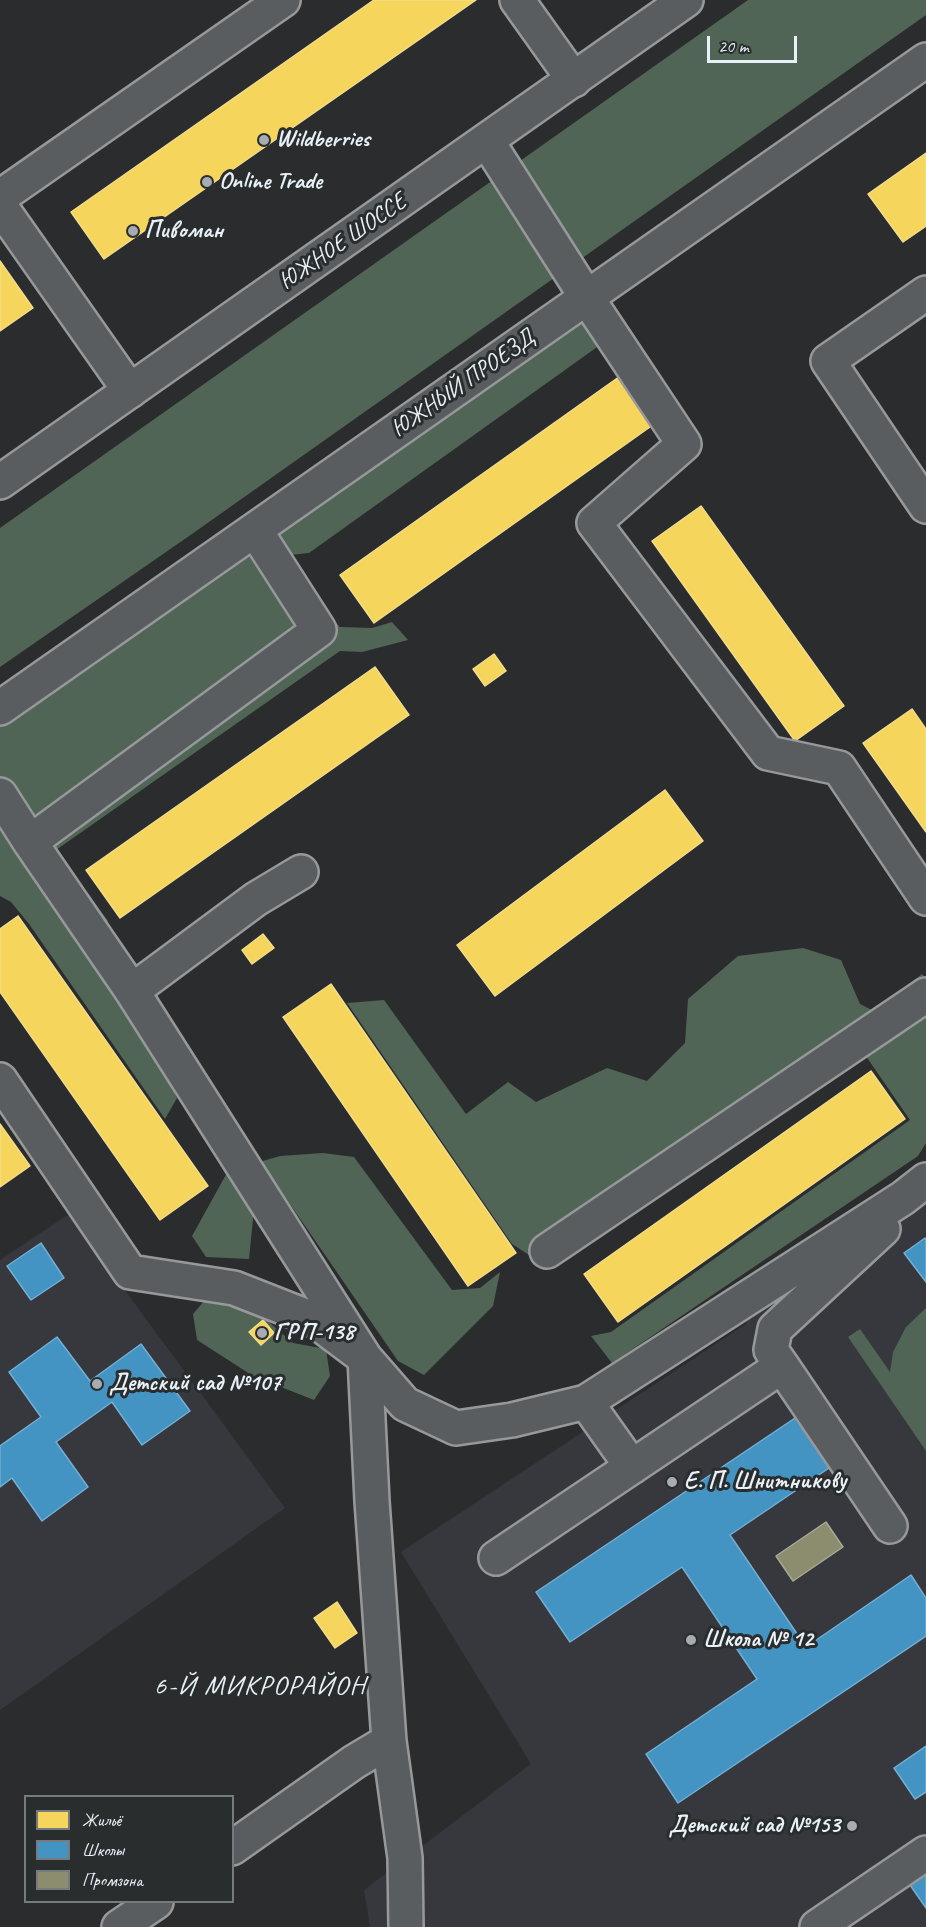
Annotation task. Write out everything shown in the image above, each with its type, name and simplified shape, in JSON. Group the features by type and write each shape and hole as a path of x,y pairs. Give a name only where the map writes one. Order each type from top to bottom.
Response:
{"street":[{"path":"0,197 283,0"},
{"path":"517,0 574,80"},
{"name":"ЮЖНОЕ ШОССЕ","path":"0,482 686,0"},
{"name":"ЮЖНЫЙ ПРОЕЗД","path":"0,708 926,60"},
{"path":"487,141 684,444 594,523 768,753 839,768 926,898"},
{"path":"0,206 130,391"},
{"path":"926,293 828,362 926,506"},
{"path":"30,842 319,630 255,530"},
{"path":"0,795 132,991 365,1358 405,1404 456,1428 512,1419 585,1402 915,1189"},
{"path":"132,991 256,899 301,872"},
{"path":"547,1251 926,995"},
{"path":"0,1080 130,1272 234,1288 313,1319 365,1358"},
{"path":"890,1526 771,1350 775,1329 887,1225 915,1189"},
{"path":"365,1358 388,1741 405,1858 406,1927"},
{"path":"496,1558 782,1366"},
{"path":"585,1402 632,1467"},
{"path":"234,1847 354,1762 388,1741"},
{"path":"817,1927 926,1853"},
{"path":"118,1927 154,1903"}],"shaded area":[{"name":"Школа № 12","path":"926,1203 926,1927 370,1927 364,1890 531,1764 401,1552 746,1324 751,1313 853,1246 864,1257 908,1213"},
{"name":"Детский сад №107","path":"69,1214 285,1508 0,1710 0,1260"}],"green space":[{"path":"748,0 926,0 926,15 0,667 0,528"},
{"path":"573,319 594,326 600,345 309,553 281,556 268,580 278,598 298,586 340,627 372,628 392,622 408,640 362,652 340,651 56,850 108,921 84,949 135,1015 177,1098 165,1119 29,924 11,902 0,896 0,706"},
{"path":"803,948 841,960 860,1004 874,1011 922,974 926,978 926,1143 918,1156 612,1363 591,1336 611,1332 910,1120 852,1036 529,1255 512,1244 347,1003 384,1000 466,1114 508,1082 536,1102 607,1068 647,1081 685,1043 688,999 738,956"},
{"path":"323,1153 354,1157 452,1290 480,1288 500,1272 493,1306 424,1375 398,1361 283,1194 254,1209 249,1259 206,1257 192,1236 228,1171 280,1156"},
{"path":"206,1299 245,1305 293,1343 326,1349 330,1376 314,1400 253,1376 197,1340 193,1314"},
{"path":"926,1308 926,1451 848,1337 860,1329 890,1372 893,1352 906,1327"}],"building: Жильё":[{"path":"374,0 476,0 104,259 71,212"},
{"path":"926,153 926,226 903,242 868,194"},
{"path":"0,261 33,308 0,331"},
{"path":"623,374 657,422 374,623 340,575"},
{"path":"701,506 844,706 795,741 652,541"},
{"path":"494,654 506,671 485,686 473,669"},
{"path":"375,667 409,715 120,918 86,870"},
{"path":"912,709 926,729 926,832 863,743"},
{"path":"665,790 703,841 495,996 457,945"},
{"path":"18,916 208,1186 160,1220 0,992 0,929"},
{"path":"263,934 274,948 252,964 242,950"},
{"path":"331,984 516,1253 468,1286 283,1017"},
{"path":"871,1071 905,1119 618,1322 584,1274"},
{"path":"0,1124 30,1166 0,1187"},
{"name":"ГРП-138","path":"263,1320 274,1333 261,1345 249,1332"},
{"path":"337,1602 357,1633 335,1648 314,1618"}],"building: Школы":[{"path":"925,1238 926,1240 926,1282 904,1253"},
{"path":"41,1243 64,1278 31,1300 7,1266"},
{"path":"57,1337 90,1381 141,1344 190,1411 142,1445 112,1402 56,1442 88,1487 42,1521 12,1478 0,1487 0,1446 41,1417 9,1372"},
{"path":"801,1414 835,1464 730,1535 806,1647 911,1575 926,1598 926,1636 678,1803 646,1754 757,1679 682,1567 570,1642 536,1592"},
{"path":"926,1746 926,1792 915,1799 894,1768"},
{"path":"926,1874 926,1908 910,1885"}],"building: Промзона":[{"path":"826,1522 843,1547 793,1581 776,1556"}],"place":[{"name":"Wildberries","path":"264,140"},
{"name":"Online Trade","path":"207,182"},
{"name":"Пивоман","path":"133,231"},
{"name":"ГРП-138","path":"262,1333"},
{"name":"Детский сад №107","path":"97,1384"},
{"name":"Е. П. Шнитникову","path":"672,1482"},
{"name":"Школа № 12","path":"691,1640"},
{"name":"Детский сад №153","path":"852,1826"}],"district":[{"name":"6-Й МИКРОРАЙОН","path":"260,1687"}]}
